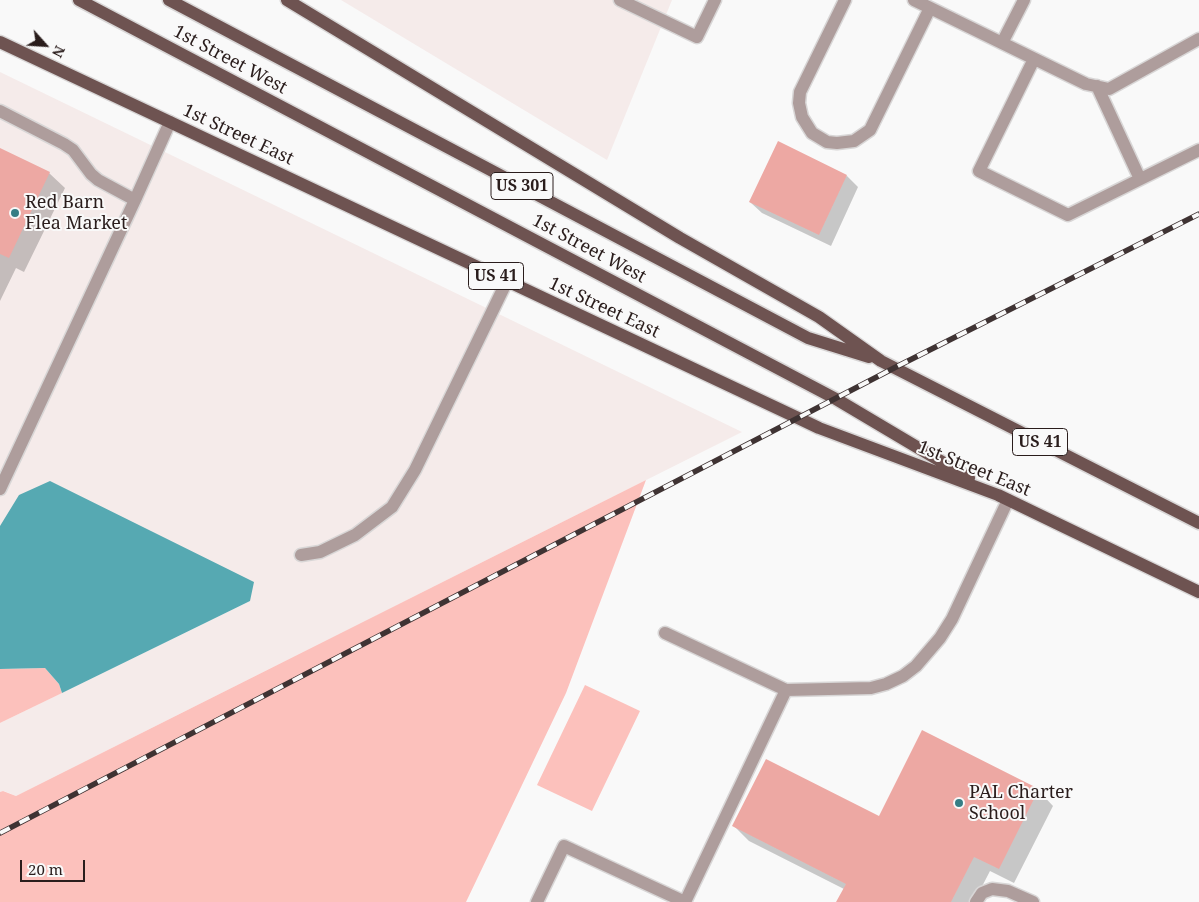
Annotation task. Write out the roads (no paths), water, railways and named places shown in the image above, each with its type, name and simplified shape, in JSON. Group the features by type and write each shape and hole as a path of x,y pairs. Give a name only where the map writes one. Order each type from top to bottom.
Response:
{"main road":[{"name":"1st Street West","path":"79,0 836,399 1003,497"},
{"name":"1st Street West","path":"168,0 808,338 881,361"},
{"name":"1st Street West","path":"287,0 298,4 664,228 819,317 881,361 1199,523"},
{"name":"1st Street East","path":"0,42 819,428 1003,497 1199,592"}],"street":[{"path":"620,0 697,37 715,0"},
{"path":"845,0 800,92 799,103 802,117 812,133 827,142 837,144 854,141 870,130 930,8"},
{"path":"914,0 1034,59 1097,87 1140,179"},
{"path":"1002,43 1024,0"},
{"path":"1097,87 1199,39"},
{"path":"1034,59 979,171 1068,215 1199,150"},
{"path":"0,111 64,144 72,150 98,180 135,200"},
{"path":"0,489 170,122"},
{"path":"301,554 320,552 355,535 392,507 415,470 507,281"},
{"path":"665,634 786,690 871,688 886,684 903,676 916,666 940,638 952,619 1003,497"},
{"path":"537,902 564,846 685,902 786,690"},
{"path":"976,902 982,893 992,888 1008,890 1033,902"}],"water":[{"path":"50,481 254,582 250,601 62,693 59,684 45,668 0,669 0,526 19,495"}],"railway":[{"path":"0,833 894,368 1199,214"}],"place":[{"name":"Red Barn Flea Market","path":"15,213"},
{"name":"PAL Charter School","path":"959,803"}]}
